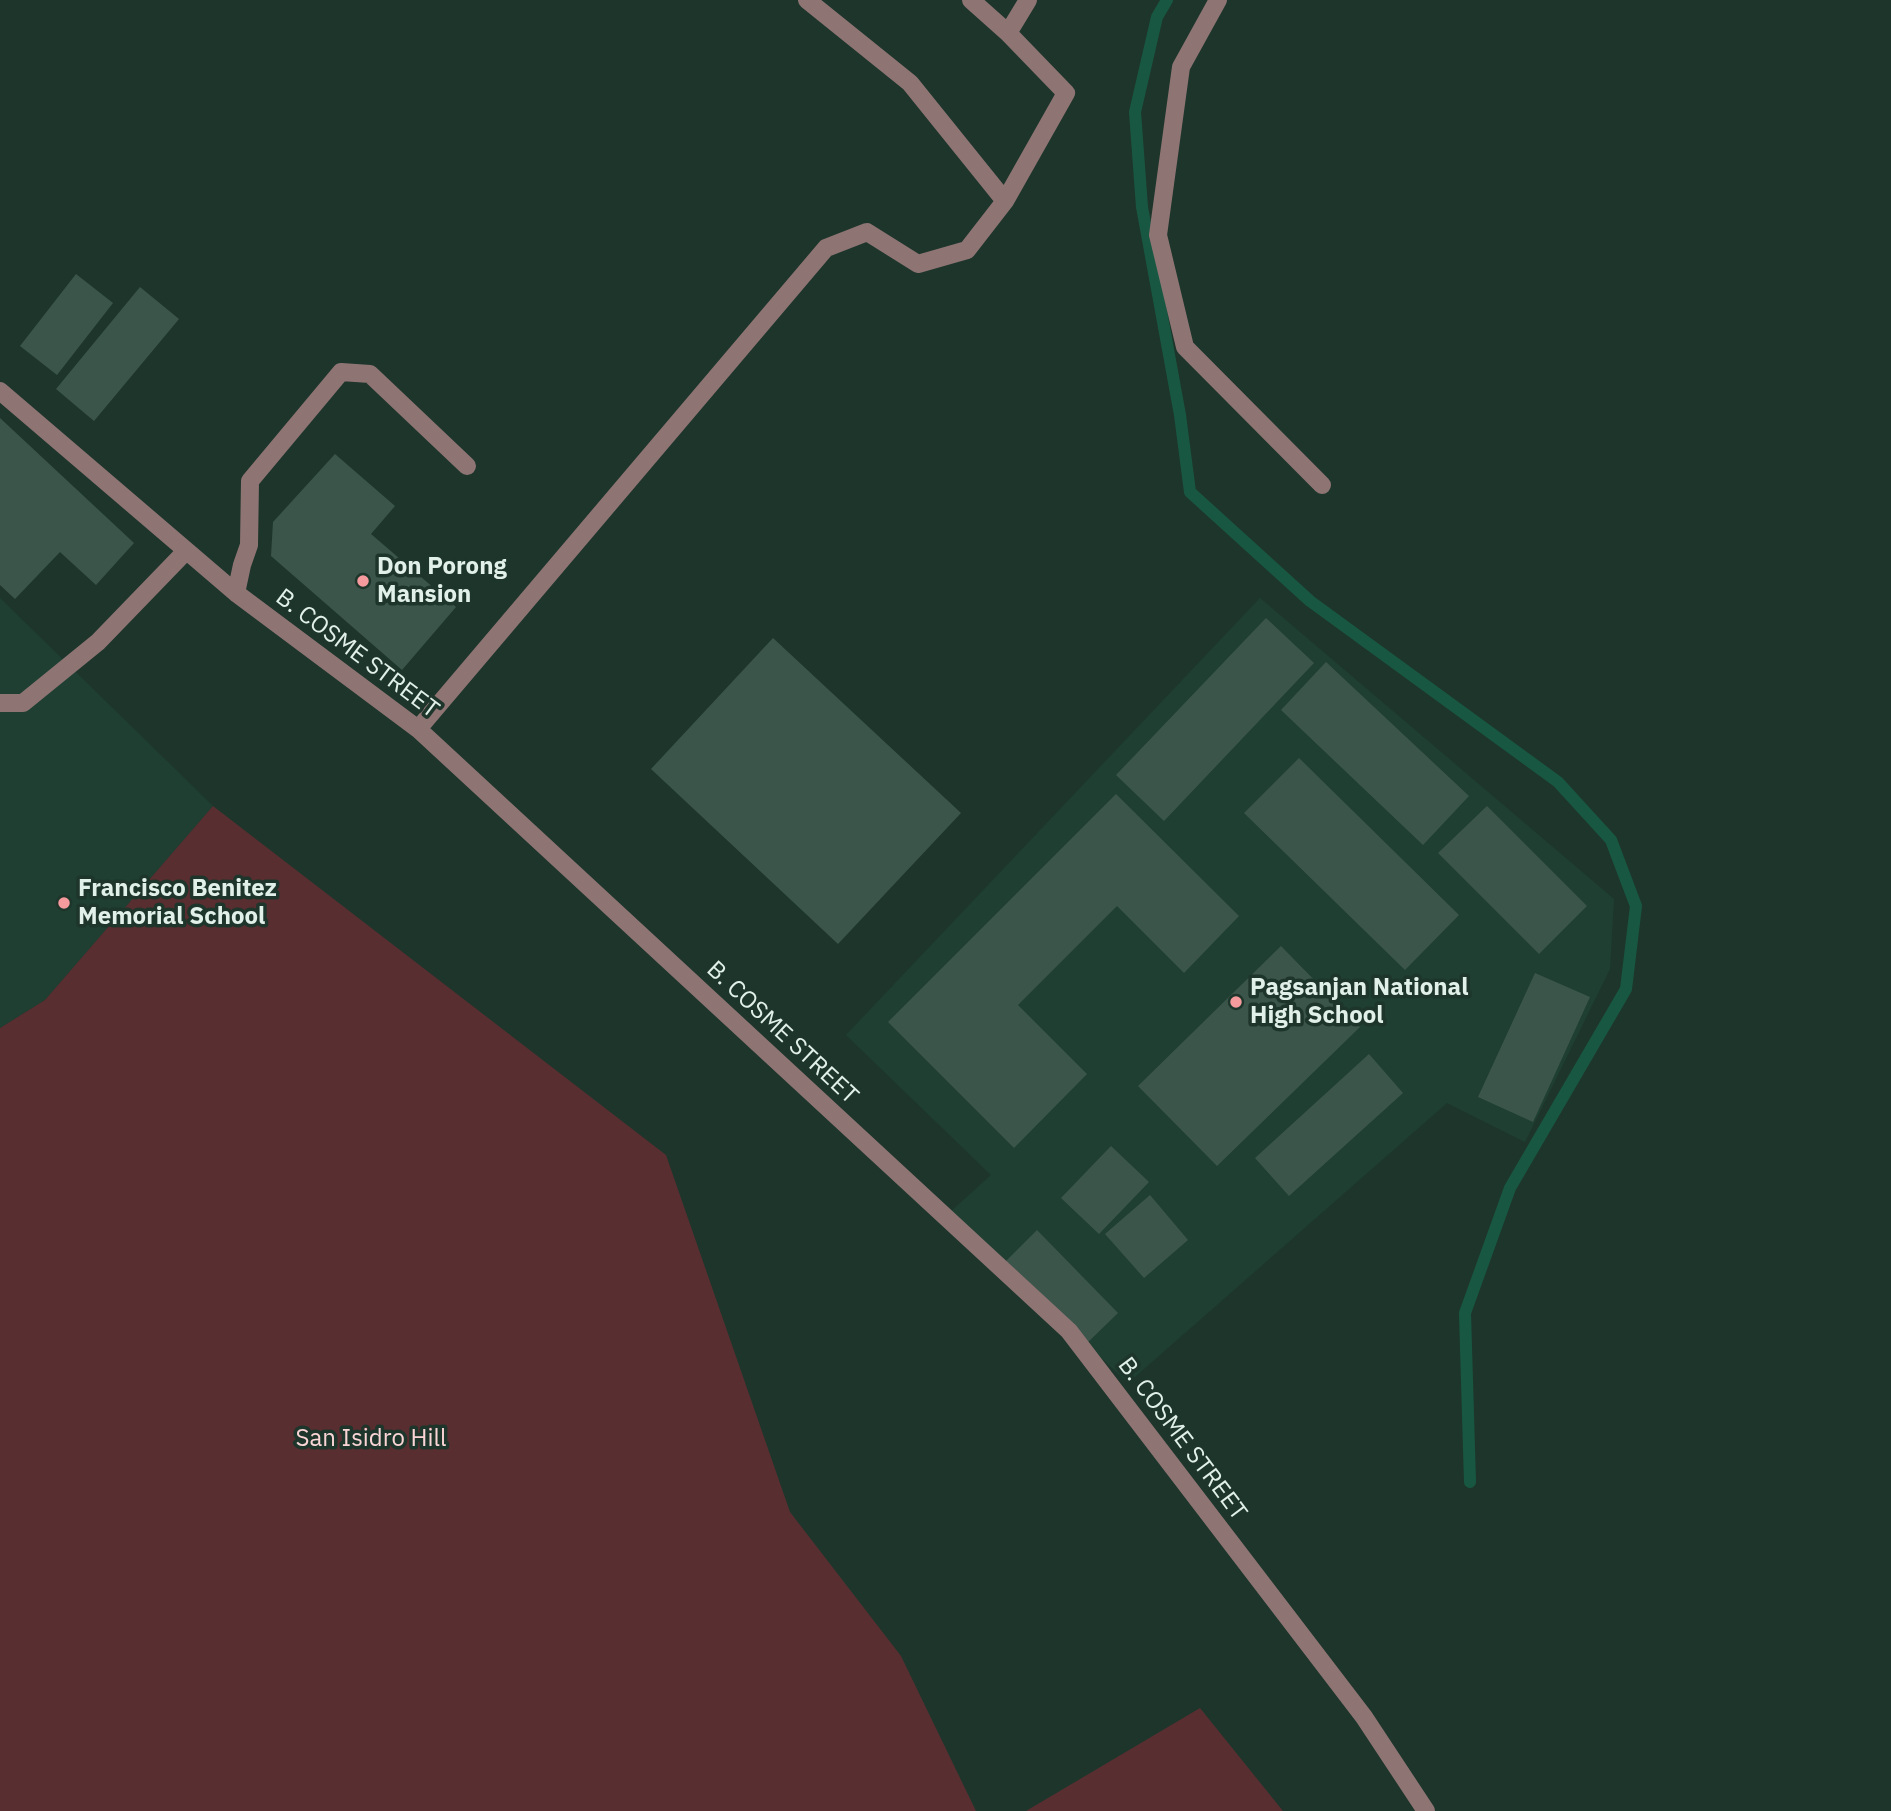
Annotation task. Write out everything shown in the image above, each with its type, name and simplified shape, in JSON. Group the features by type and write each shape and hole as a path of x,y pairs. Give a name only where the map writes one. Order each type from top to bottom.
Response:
{"street":[{"path":"807,0 910,83 1005,201"},
{"path":"418,729 826,248 867,232 918,264 967,250 1005,201 1066,93 1008,33 971,0"},
{"path":"1008,33 1028,0"},
{"path":"1219,0 1181,68 1158,235 1185,346 1322,485"},
{"path":"236,593 249,545 250,481 341,372 370,374 467,466"},
{"name":"B. COSME STREET","path":"0,391 236,593 418,729 1069,1331 1364,1717 1426,1811"},
{"path":"0,703 23,703 98,642 186,551"}],"shaded area":[{"name":"Francisco Benitez Memorial School","path":"0,598 213,806 45,1000 0,1028"},
{"name":"Pagsanjan National High School","path":"1260,598 1614,899 1610,969 1525,1142 1447,1103 1128,1383 948,1214 991,1175 846,1035"}],"green space":[{"name":"San Isidro Hill","path":"213,806 666,1155 790,1512 901,1656 976,1811 0,1811 0,1028 45,1000"},
{"path":"1200,1708 1283,1811 1026,1811"}],"building":[{"path":"76,274 113,303 57,375 20,346"},
{"path":"140,287 179,319 94,421 56,389"},
{"path":"0,418 134,543 96,585 60,552 15,599 0,585"},
{"name":"Don Porong Mansion","path":"335,454 395,506 371,534 456,607 402,670 271,556 273,522"},
{"path":"1266,618 1314,663 1164,821 1116,775"},
{"path":"773,638 961,813 838,944 651,769"},
{"path":"1326,662 1469,796 1423,845 1281,710"},
{"path":"1299,758 1459,915 1405,970 1244,813"},
{"path":"1116,794 1239,916 1184,973 1117,906 1018,1005 1087,1074 1014,1148 888,1022"},
{"path":"1487,806 1587,906 1539,954 1438,853"},
{"path":"1281,946 1360,1027 1217,1166 1138,1086"},
{"path":"1535,973 1590,997 1533,1122 1478,1097"},
{"path":"1369,1054 1403,1093 1289,1196 1255,1158"},
{"path":"1111,1146 1149,1182 1099,1234 1061,1198"},
{"path":"1150,1195 1188,1240 1144,1278 1105,1234"},
{"path":"1037,1230 1118,1313 1084,1346 1003,1264"}],"waterway":[{"path":"1167,0 1157,17 1135,112 1142,207 1180,415 1190,492 1310,601 1558,782 1611,840 1636,906 1626,989 1510,1188 1465,1313 1470,1482"}],"place":[{"name":"Don Porong Mansion","path":"363,581"},
{"name":"Francisco Benitez Memorial School","path":"64,903"},
{"name":"Pagsanjan National High School","path":"1236,1002"}]}
